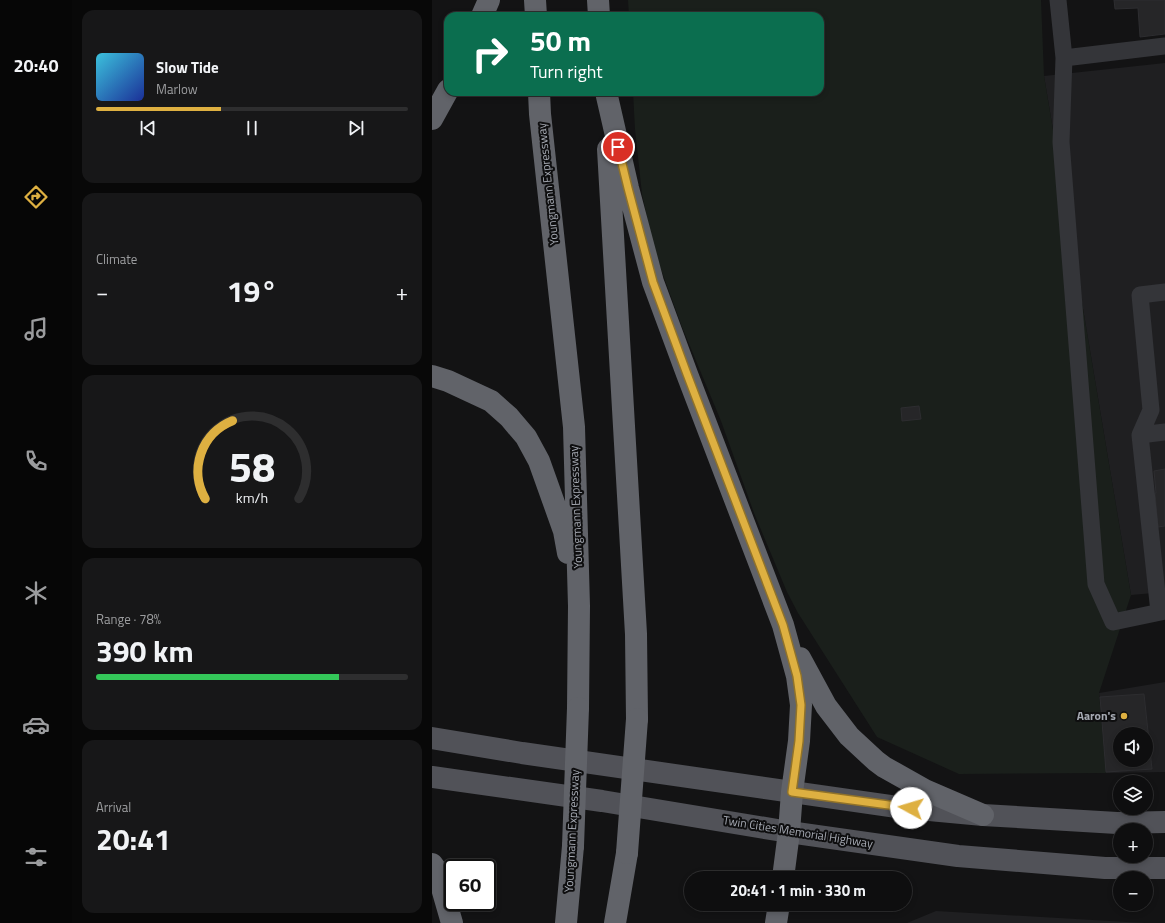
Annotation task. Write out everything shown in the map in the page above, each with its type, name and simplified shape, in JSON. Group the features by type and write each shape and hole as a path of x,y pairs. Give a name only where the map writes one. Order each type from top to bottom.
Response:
{"highway":[{"path":"484,12 489,0"},
{"path":"535,0 536,12"},
{"path":"598,0 599,12"},
{"path":"432,119 445,96"},
{"name":"Youngmann Expressway","path":"539,96 574,427 579,606 578,708 573,846 566,923"},
{"path":"605,96 636,634 637,719 627,853 615,923"},
{"path":"606,96 653,282 783,625 797,676 801,705 799,741 792,792 790,832 784,871"},
{"path":"432,376 448,381 491,401 509,416 526,437 539,461 564,532 579,606"},
{"path":"783,625 807,673 826,706 849,736 884,767 925,790 983,815"},
{"path":"432,864 437,871 452,923"},
{"path":"776,923 778,911"}],"main road":[{"path":"432,738 530,754 897,807 983,815 1117,823 1165,822"},
{"name":"Twin Cities Memorial Highway","path":"432,777 602,801 790,832 958,856 1105,868 1165,868"}],"street":[{"path":"1058,0 1064,58 1061,142 1096,584 1113,622 1162,612 1140,436 1151,410 1140,295 1165,292"},
{"path":"1064,58 1165,46"},
{"path":"1140,436 1165,432"}],"shaded area":[{"path":"628,0 1041,0 1044,76 1131,595 1099,693 1106,773 959,774 877,737 798,613 787,592 754,513 721,421 682,327 654,250 642,194 633,96 824,96 824,12 629,12"},
{"path":"1165,63 1165,592 1131,595 1044,76"},
{"path":"1165,682 1165,772 1106,773 1099,693"},
{"path":"936,911 1127,922 1145,923 907,923"}],"building":[{"path":"1114,0 1165,0 1165,34 1140,37 1138,8 1115,9"},
{"path":"919,406 921,419 902,421 901,408"},
{"path":"1165,469 1165,526 1158,527 1154,471"},
{"name":"Aaron's","path":"1144,694 1148,727 1113,727 1113,767 1152,767 1152,769 1106,772 1100,697"}],"place":[{"name":"Aaron's","path":"1124,716"}],"route":[{"path":"618,147 653,282 783,625 797,676 801,705 799,741 792,792 911,808"}]}
